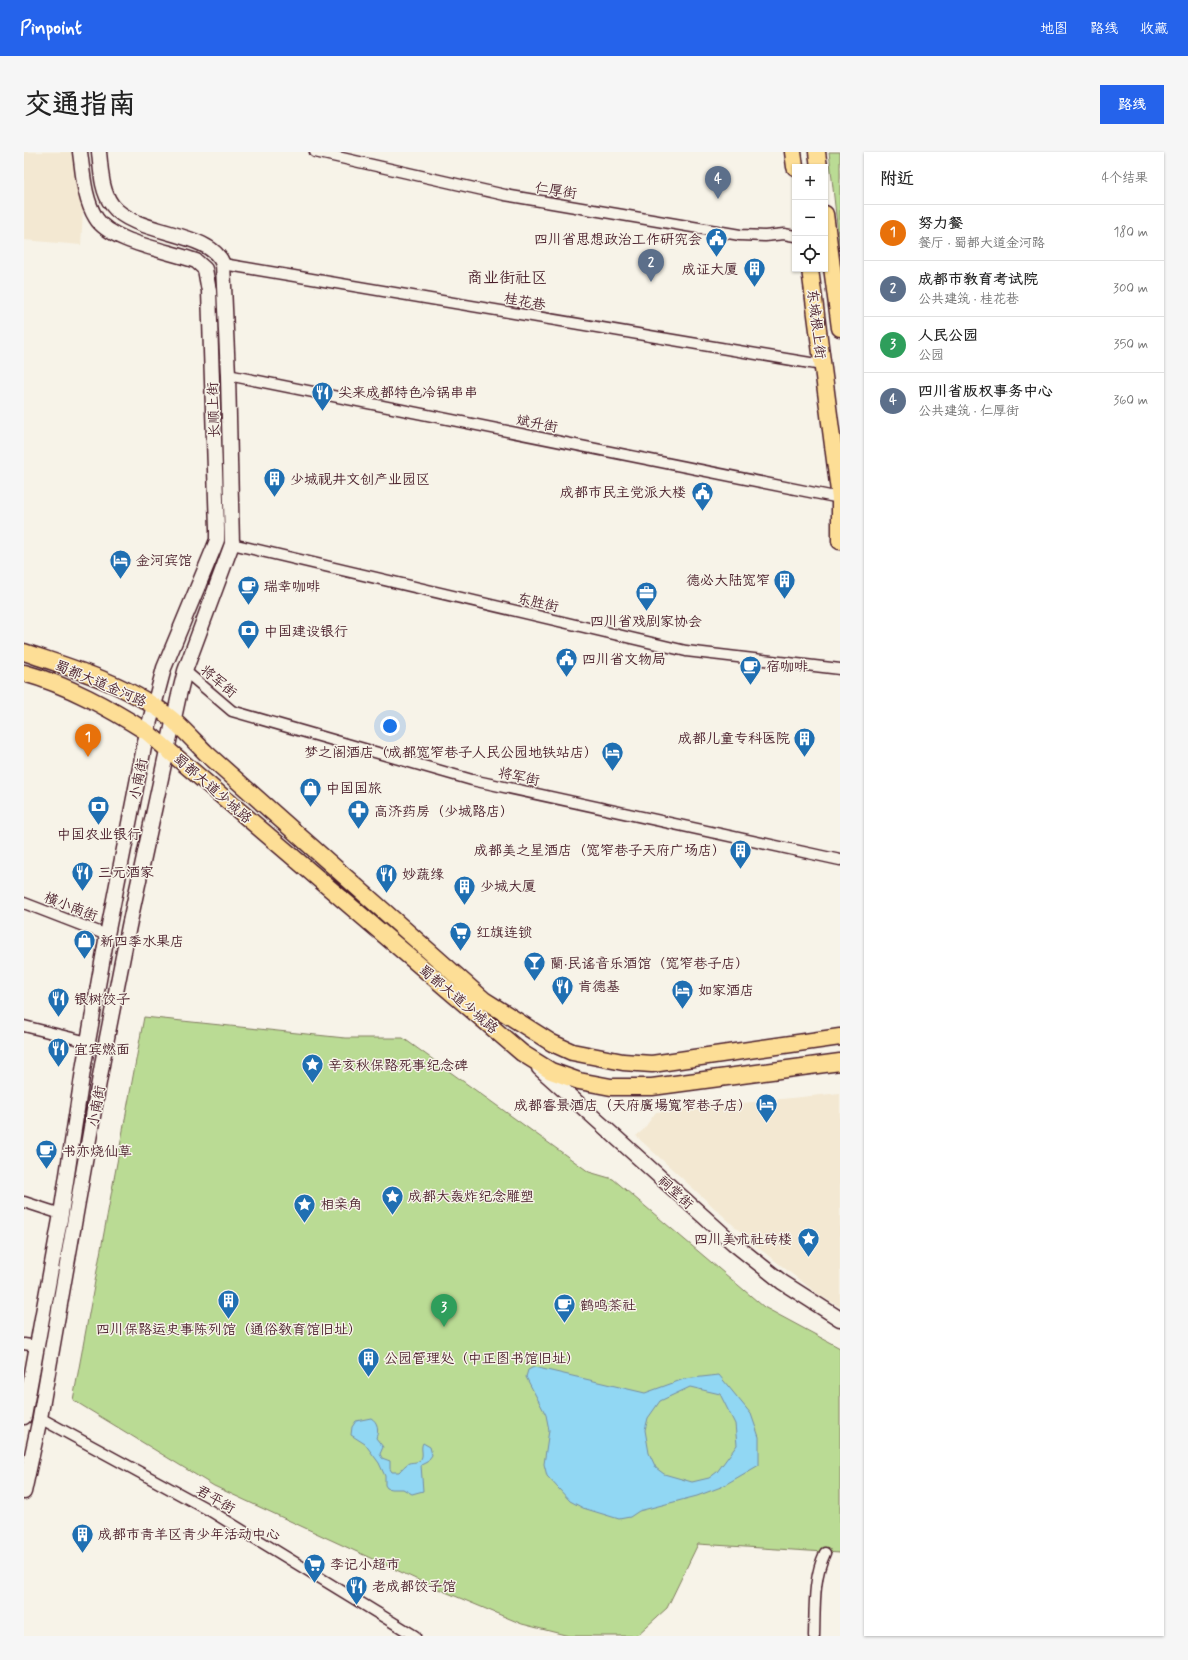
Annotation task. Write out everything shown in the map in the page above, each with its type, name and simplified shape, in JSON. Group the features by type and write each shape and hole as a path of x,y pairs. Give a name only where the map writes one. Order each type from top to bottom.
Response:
{"main road":[{"name":"长顺上街","path":"80,152 90,207 101,225 116,235 196,261 203,266 207,274 209,291 217,540 164,668 148,732"},
{"path":"99,152 107,196 112,205 122,215 136,223 209,248 218,256 223,264"},
{"path":"793,152 795,164"},
{"path":"817,152 819,164"},
{"name":"东城根上街","path":"828,236 840,328"},
{"name":"长顺上街","path":"174,720 185,671 232,544 228,375 223,264"},
{"name":"东城根上街","path":"810,272 840,499 840,542"},
{"name":"蜀都大道金河路","path":"24,652 94,676 122,688 154,706 174,720"},
{"name":"蜀都大道金河路","path":"24,673 39,677 106,706 148,732"},
{"name":"小南街","path":"24,1492 40,1418 105,1048 174,720"},
{"name":"蜀都大道少城路","path":"174,720 206,753 484,1000 552,1043 572,1052 594,1057 623,1062 652,1064 840,1037"},
{"name":"小南街","path":"24,1417 30,1345 61,1214 88,1042 107,935 148,732"},
{"name":"蜀都大道少城路","path":"148,732 522,1053 551,1071 579,1081 611,1087 652,1087 840,1062"},
{"name":"祠堂街","path":"522,1053 733,1243 782,1282 840,1320"}],"street":[{"name":"仁厚街","path":"315,152 505,195 740,235 765,236 784,234 792,235"},
{"name":"桂花巷","path":"223,264 822,365"},
{"name":"斌升街","path":"228,375 840,499"},
{"name":"东胜街","path":"232,544 686,651 840,669"},
{"name":"将军街","path":"185,671 232,711 270,722 472,780 840,860"},
{"name":"横小南街","path":"24,903 107,935"},
{"path":"24,1026 88,1042"},
{"path":"24,1202 61,1214"},
{"name":"君平街","path":"40,1418 209,1510 415,1636"},
{"path":"814,1636 816,1584 825,1552"}],"shaded area":[{"path":"24,152 74,152 83,210 81,245 24,240"},
{"path":"840,1093 840,1307 819,1295 756,1246 636,1136 643,1130 656,1112"}],"green space":[{"path":"829,152 840,152 840,251"},
{"path":"144,1017 345,1038 403,1038 589,1172 613,1179 764,1307 840,1348 840,1553 698,1544 667,1608 636,1636 569,1636 522,1624 431,1586 214,1486 73,1400"}],"water":[{"path":"534,1367 645,1393 684,1379 719,1375 751,1414 759,1437 759,1465 721,1487 697,1496 639,1511 630,1517 619,1519 583,1508 570,1501 547,1476 544,1464 549,1430 546,1415 526,1377 528,1370","holes":["690,1387 720,1394 735,1424 737,1445 717,1472 709,1478 692,1482 664,1474 656,1468 649,1453 645,1430 648,1418 660,1401"]},
{"path":"371,1418 377,1426 376,1438 383,1447 380,1454 382,1458 390,1461 390,1469 392,1472 399,1472 409,1463 420,1460 422,1457 423,1443 430,1447 432,1455 427,1462 421,1465 423,1491 412,1494 403,1489 387,1488 385,1485 385,1476 379,1463 365,1444 351,1435 352,1427 356,1421"}],"place":[{"name":"四川省版权事务中心","path":"718,199"},
{"name":"四川省思想政治工作研究会","path":"717,258"},
{"name":"成都市教育考试院","path":"651,282"},
{"name":"成证大厦","path":"754,288"},
{"name":"尖来成都特色冷锅串串","path":"322,412"},
{"name":"少城视井文创产业园区","path":"275,498"},
{"name":"成都市民主党派大楼","path":"702,512"},
{"name":"金河宾馆","path":"121,580"},
{"name":"德必大陆宽窄","path":"785,600"},
{"name":"瑞幸咖啡","path":"249,606"},
{"name":"四川省戏剧家协会","path":"646,612"},
{"name":"中国建设银行","path":"249,650"},
{"name":"四川省文物局","path":"566,678"},
{"name":"宿咖啡","path":"751,686"},
{"name":"努力餐","path":"88,757"},
{"name":"成都儿童专科医院","path":"805,758"},
{"name":"梦之阁酒店（成都宽窄巷子人民公园地铁站店）","path":"613,772"},
{"name":"中国国旅","path":"311,808"},
{"name":"中国农业银行","path":"99,826"},
{"name":"高济药房（少城路店）","path":"359,830"},
{"name":"成都美之星酒店（宽窄巷子天府广场店）","path":"741,870"},
{"name":"三元酒家","path":"82,892"},
{"name":"妙蔬缘","path":"387,894"},
{"name":"少城大厦","path":"465,906"},
{"name":"红旗连锁","path":"461,952"},
{"name":"新四季水果店","path":"84,960"},
{"name":"蘭·民谣音乐酒馆（宽窄巷子店）","path":"534,982"},
{"name":"肯德基","path":"563,1006"},
{"name":"如家酒店","path":"682,1010"},
{"name":"银树饺子","path":"59,1018"},
{"name":"宜宾燃面","path":"59,1068"},
{"name":"辛亥秋保路死事纪念碑","path":"313,1084"},
{"name":"成都睿景酒店（天府廣場寬窄巷子店）","path":"767,1124"},
{"name":"书亦烧仙草","path":"47,1170"},
{"name":"成都大轰炸纪念雕塑","path":"392,1216"},
{"name":"相亲角","path":"305,1224"},
{"name":"四川美术社砖楼","path":"808,1258"},
{"name":"四川保路运史事陈列馆（通俗教育馆旧址）","path":"229,1320"},
{"name":"鹤鸣茶社","path":"564,1324"},
{"name":"人民公园","path":"444,1327"},
{"name":"公园管理处（中正图书馆旧址）","path":"368,1378"},
{"name":"成都市青羊区青少年活动中心","path":"82,1554"},
{"name":"李记小超市","path":"315,1584"},
{"name":"老成都饺子馆","path":"357,1606"}],"district":[{"name":"商业街社区","path":"507,277"}]}
